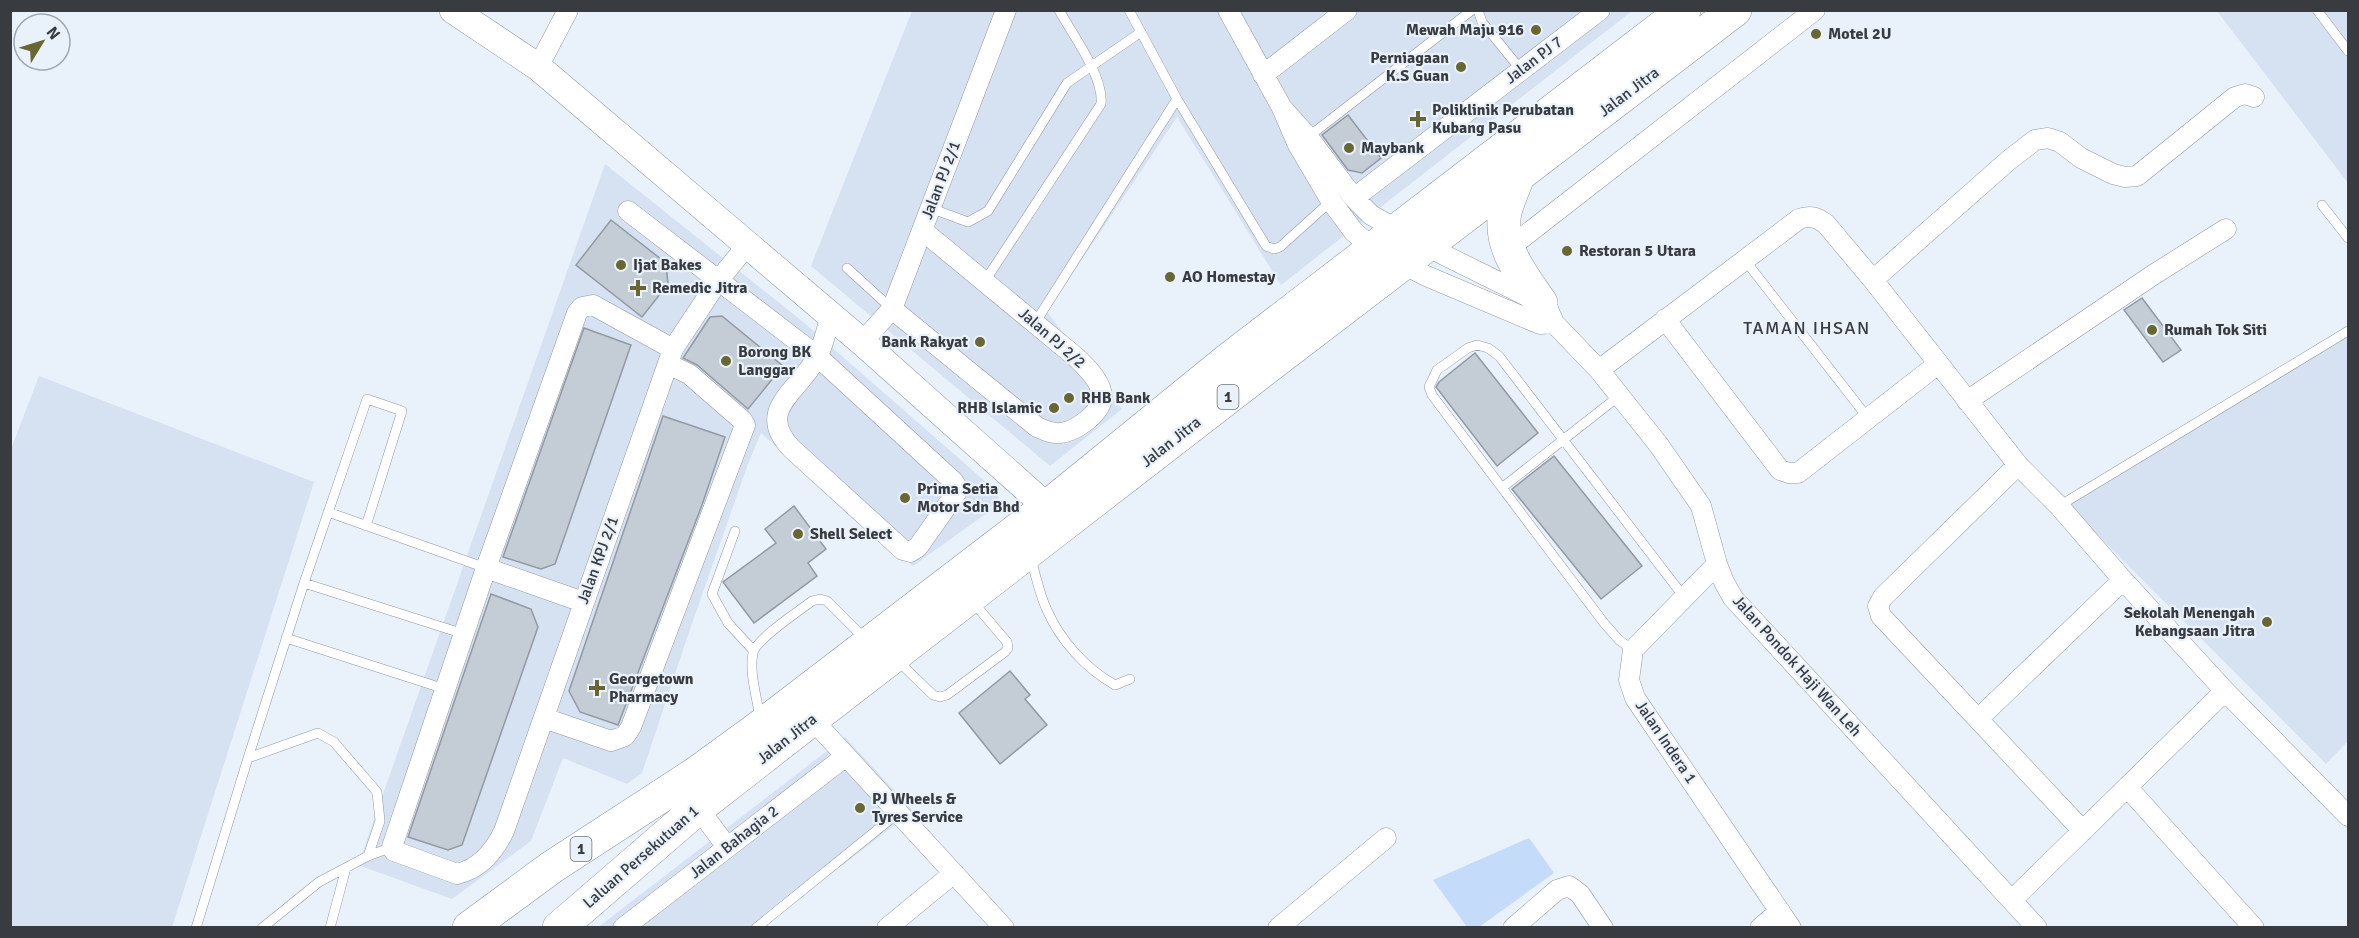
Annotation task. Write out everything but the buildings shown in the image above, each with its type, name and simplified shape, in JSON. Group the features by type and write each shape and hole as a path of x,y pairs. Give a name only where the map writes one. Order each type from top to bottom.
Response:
{"highway":[{"name":"Jalan Jitra","path":"724,788 812,719 881,650 1047,507 1229,359 1684,10"},
{"name":"Jalan Jitra","path":"695,774 761,726 881,650 969,598 1735,10"},
{"path":"1518,176 1505,211 1504,236 1520,272 1547,313"},
{"name":"Laluan Persekutuan 1","path":"482,924 552,867 695,774"},
{"name":"Laluan Persekutuan 1","path":"559,927 724,788"}],"main road":[{"path":"453,10 538,67 831,315 1047,507"}],"street":[{"path":"538,67 568,10"},
{"name":"Jalan PJ 2/1","path":"862,342 892,309 1006,10"},
{"path":"1228,10 1282,108 1298,145 1331,201 1354,231 1385,239 1414,255"},
{"path":"1263,75 1347,10"},
{"name":"Jalan PJ 7","path":"1354,198 1600,10"},
{"path":"1509,248 1815,10"},
{"path":"1873,280 2009,160 2035,140 2048,138 2060,142 2081,158 2113,174 2125,177 2137,176 2235,97 2245,94 2254,97"},
{"path":"1282,108 1308,137 1354,198 1371,215 1385,239"},
{"path":"628,211 817,356 957,486 956,493 918,547 910,552 903,550 792,449 778,430 776,421 778,410 817,356 831,315"},
{"path":"1599,370 1799,219 1807,216 1817,218 1826,224 1873,280 2018,465 2060,506 2123,580 2225,691 2349,816"},
{"path":"1967,401 2153,275 2226,229"},
{"name":"Jalan PJ 2/2","path":"892,309 1028,421 1048,432 1058,434 1076,428 1097,409 1102,400 1101,392 1089,370 1077,358 922,230"},
{"name":"Jalan Pondok Haji Wan Leh","path":"1385,239 1540,324 1547,313"},
{"name":"Jalan KPJ 2/1","path":"392,847 394,851 456,874 477,866 498,843 670,357 718,281 748,244"},
{"name":"Jalan Pondok Haji Wan Leh","path":"1414,255 1547,313 1599,370 1658,444 1701,506 1717,564 1733,598 2037,927"},
{"path":"392,847 486,568 577,313 582,307 593,305 670,357 745,425 631,727 625,736 611,741 544,718"},
{"path":"1665,319 1780,470 1789,473 1798,473 1938,364"},
{"path":"2018,465 1883,597 1878,606 1881,616 2083,831"},
{"path":"1633,650 1717,564"},
{"path":"486,568 583,602"},
{"path":"1977,719 2123,580"},
{"name":"Jalan Indera 1","path":"1633,650 1628,670 1635,698 1791,927"},
{"path":"2012,900 2225,691"},
{"path":"812,719 1004,927"},
{"name":"Jalan Bahagia 2","path":"623,927 846,756"},
{"path":"2127,788 2254,927"},
{"path":"698,808 727,847"},
{"path":"1278,927 1386,838"},
{"path":"895,925 954,873"},
{"path":"1513,927 1557,890 1569,886 1580,894 1603,927"},
{"path":"1760,927 1780,911"}],"lane":[{"path":"985,281 1101,104 1100,89 1090,65 1059,10"},
{"path":"1130,10 1177,99 1266,246 1274,249 1280,247 1331,201"},
{"path":"1308,137 1472,10"},
{"path":"1478,10 1482,22 1521,70"},
{"path":"2317,10 2349,51"},
{"path":"930,208 968,222 988,211 1063,89 1090,65 1141,32"},
{"path":"1035,323 1177,99"},
{"path":"2322,205 2349,238"},
{"path":"1744,259 1868,417"},
{"path":"847,268 892,309"},
{"path":"2060,506 2349,331"},
{"path":"1633,650 1619,640 1604,623 1432,395 1429,387 1437,370 1468,348 1477,345 1488,348 1499,356 1684,597"},
{"path":"1503,487 1561,439 1619,396"},
{"path":"196,927 286,638 367,399 402,411 366,526"},
{"path":"328,512 486,568"},
{"path":"735,531 712,594 728,623 753,650"},
{"path":"1029,552 1046,609 1058,630 1099,676 1114,685 1130,679"},
{"path":"304,583 464,634"},
{"path":"761,726 752,663 753,650 761,641 812,601 820,599 836,608 933,695 940,697 946,695 1008,648 1007,642 969,598"},
{"path":"286,638 445,688"},
{"path":"248,758 318,733 334,742 377,792 380,821 368,856"},
{"path":"756,927 898,813"},
{"path":"262,927 319,882 368,856 392,847"},
{"path":"330,927 346,868"}],"shaded area":[{"path":"912,11 1632,11 1281,285 1177,117 1047,312 1122,409 1050,466 811,266"},
{"path":"2217,11 2348,11 2348,183"},
{"path":"605,164 802,321 995,490 1001,503 913,566 761,433 689,632 642,773 627,784 563,758 531,841 452,899 358,865"},
{"name":"Sekolah Menengah Kebangsaan Jitra","path":"2348,326 2348,741 2326,764 2067,504"},
{"path":"39,376 314,482 172,927 11,927 11,449"},
{"path":"845,737 913,811 762,927 597,928"},
{"path":"1529,838 1554,873 1479,927 1467,927 1433,880"}],"place":[{"name":"Mewah Maju 916","path":"1536,30"},
{"name":"Motel 2U","path":"1816,34"},
{"name":"Perniagaan K.S Guan","path":"1461,67"},
{"name":"Poliklinik Perubatan Kubang Pasu","path":"1418,119"},
{"name":"Maybank","path":"1349,148"},
{"name":"Restoran 5 Utara","path":"1567,251"},
{"name":"Ijat Bakes","path":"621,265"},
{"name":"AO Homestay","path":"1170,277"},
{"name":"Remedic Jitra","path":"638,288"},
{"name":"Rumah Tok Siti","path":"2152,330"},
{"name":"Bank Rakyat","path":"980,342"},
{"name":"Borong BK Langgar","path":"726,361"},
{"name":"RHB Bank","path":"1069,398"},
{"name":"RHB Islamic","path":"1054,408"},
{"name":"Prima Setia Motor Sdn Bhd","path":"905,498"},
{"name":"Shell Select","path":"798,534"},
{"name":"Sekolah Menengah Kebangsaan Jitra","path":"2267,622"},
{"name":"Georgetown Pharmacy","path":"597,688"},
{"name":"PJ Wheels & Tyres Service","path":"860,808"}],"district":[{"name":"TAMAN IHSAN","path":"1807,328"}]}
